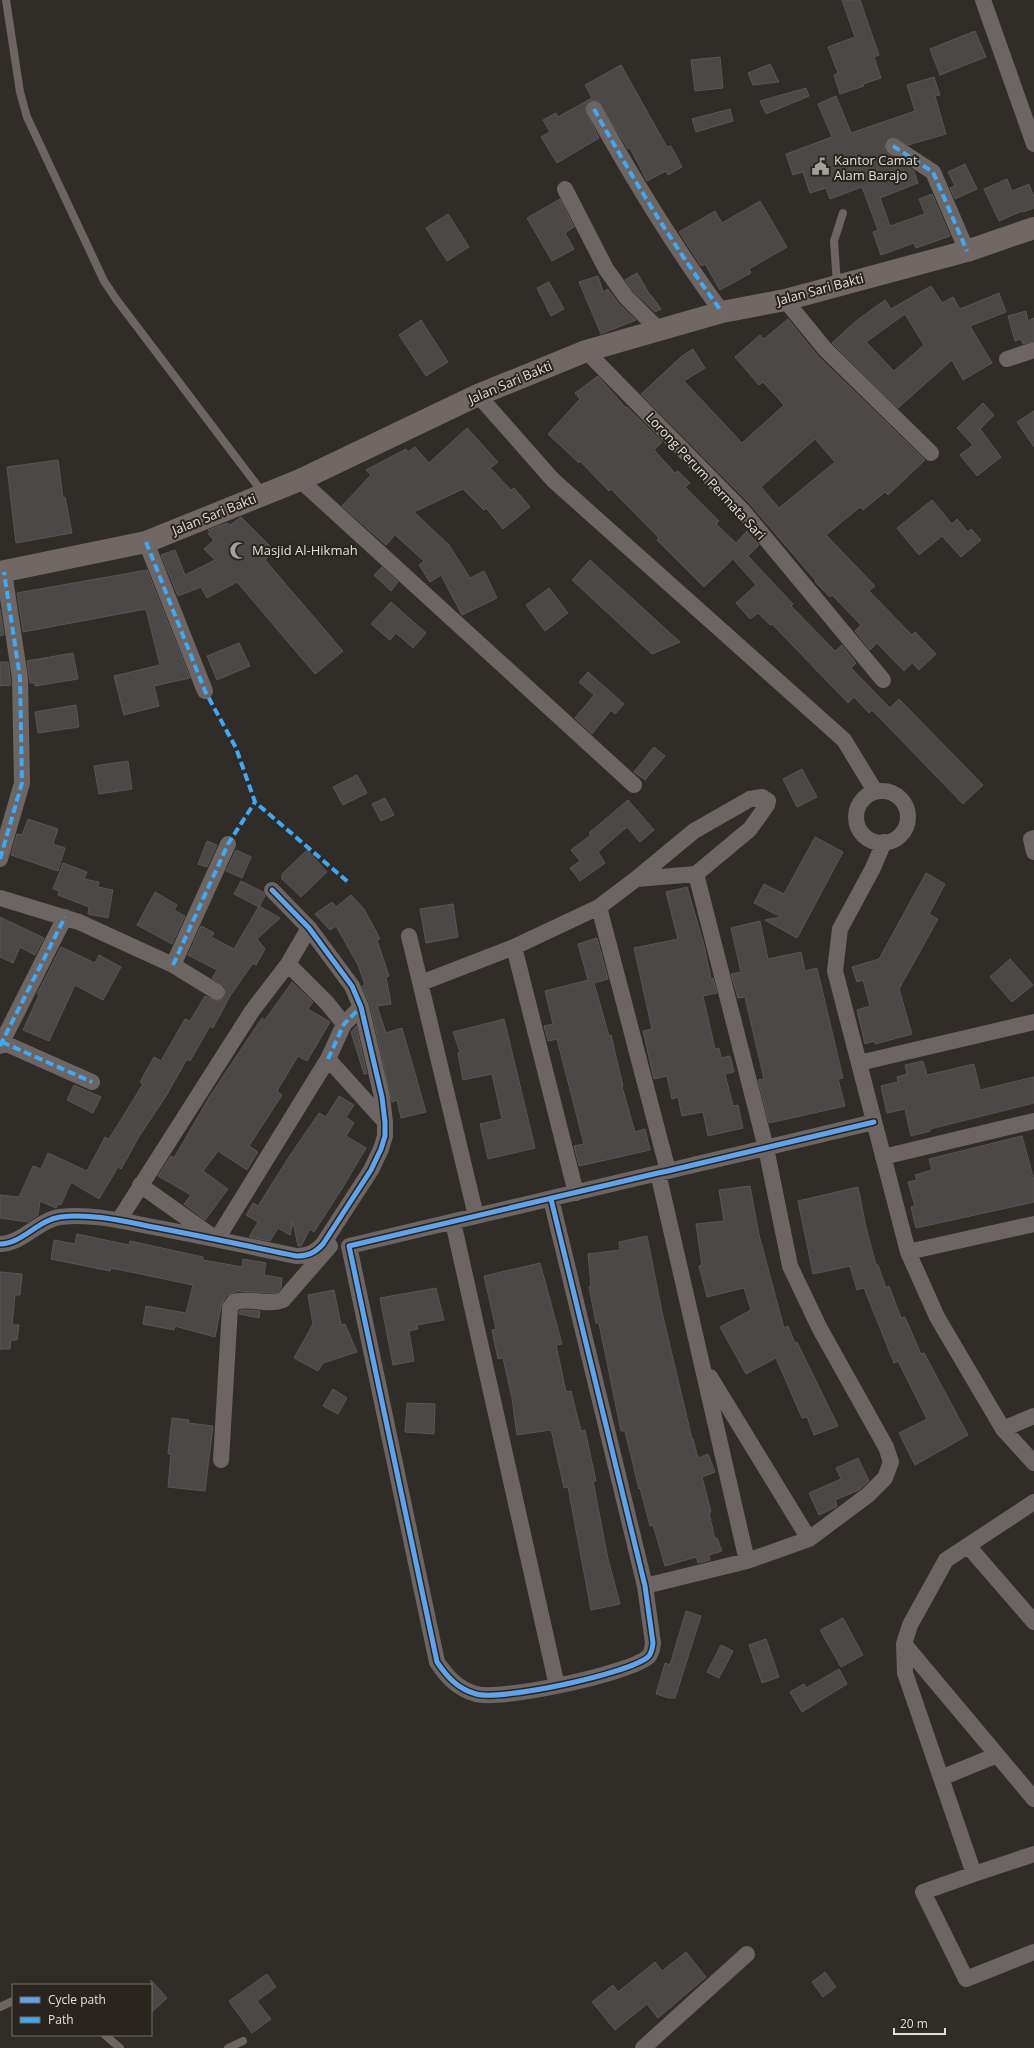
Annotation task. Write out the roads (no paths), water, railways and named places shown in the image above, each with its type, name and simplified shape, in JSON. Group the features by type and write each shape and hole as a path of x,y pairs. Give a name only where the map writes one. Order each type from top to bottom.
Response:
{"main road":[{"name":"Jalan Sari Bakti","path":"2,572 146,542 300,480 478,395 586,351 658,329 722,312 784,300 837,284 967,250 1034,228"}],"street":[{"path":"983,0 1034,144"},
{"path":"594,109 635,182 692,271 722,312"},
{"path":"893,146 933,172 967,250"},
{"path":"565,189 606,269 626,297 658,329"},
{"path":"784,300 825,349 931,454"},
{"path":"1007,359 1034,350"},
{"name":"Lorong Perum Permata Sari","path":"586,351 742,510 883,680"},
{"path":"478,395 553,480 844,740 875,791"},
{"path":"300,480 634,785"},
{"path":"146,542 205,691"},
{"path":"0,859 22,783 20,678 2,572"},
{"path":"875,791 886,791 896,795 904,802 908,812 908,823 903,833 894,840 884,842 873,841 864,835 858,826 856,816 859,805 866,796 875,791"},
{"path":"421,983 514,947 599,907 636,879 694,830 750,799 766,799 767,805 750,829 696,874 636,879"},
{"path":"884,842 873,868 840,929 835,971 908,1252 938,1317 1003,1429 1034,1463"},
{"path":"173,965 228,844"},
{"path":"645,1586 748,1561 809,1539 854,1507 878,1486 885,1478 891,1462 886,1447 820,1329 790,1266 766,1148 696,874"},
{"path":"0,1244 8,1244 46,1222 59,1217 85,1216 119,1220 296,1256 306,1256 316,1252 336,1226 381,1149 385,1136 382,1097 361,1007 352,986 309,928 272,890"},
{"path":"0,898 80,922 173,965 217,992"},
{"path":"599,907 663,1172 703,1366 748,1561"},
{"path":"65,917 1,1044 92,1082"},
{"path":"119,1220 252,1011 288,964 309,928"},
{"path":"410,936 476,1216"},
{"path":"514,947 576,1193"},
{"path":"288,964 327,1004 344,1024"},
{"path":"217,1239 328,1059 344,1024 361,1007"},
{"path":"859,1063 1034,1022"},
{"path":"328,1059 385,1122"},
{"path":"883,1157 1034,1121"},
{"path":"551,1198 645,1586 653,1643 649,1656 610,1672 556,1686 497,1696 476,1694 447,1677 437,1662 349,1246 551,1198 576,1193 874,1122"},
{"path":"140,1185 217,1239"},
{"path":"453,1222 556,1686"},
{"path":"908,1252 1034,1224"},
{"path":"221,1460 230,1308 234,1302 239,1301 275,1303 283,1300 325,1254 331,1245 336,1226"},
{"path":"703,1366 809,1539"},
{"path":"1003,1429 1034,1416"},
{"path":"974,1874 905,1672 904,1644 910,1625 946,1560 1034,1502"},
{"path":"968,1546 1034,1622"},
{"path":"904,1644 1034,1800"},
{"path":"941,1778 997,1755"},
{"path":"1034,1854 923,1892 966,1979 1034,1952"},
{"path":"643,2048 747,1954"}],"lane":[{"path":"6,0 20,92 27,117 104,280 128,316 264,494"},
{"path":"837,284 834,241 843,213"},
{"path":"0,2007 12,2001"},
{"path":"106,2036 120,2048"},
{"path":"228,2048 243,2041"}],"place":[{"name":"Kantor Camat Alam Barajo","path":"821,167"},
{"name":"Masjid Al-Hikmah","path":"239,550"}]}
